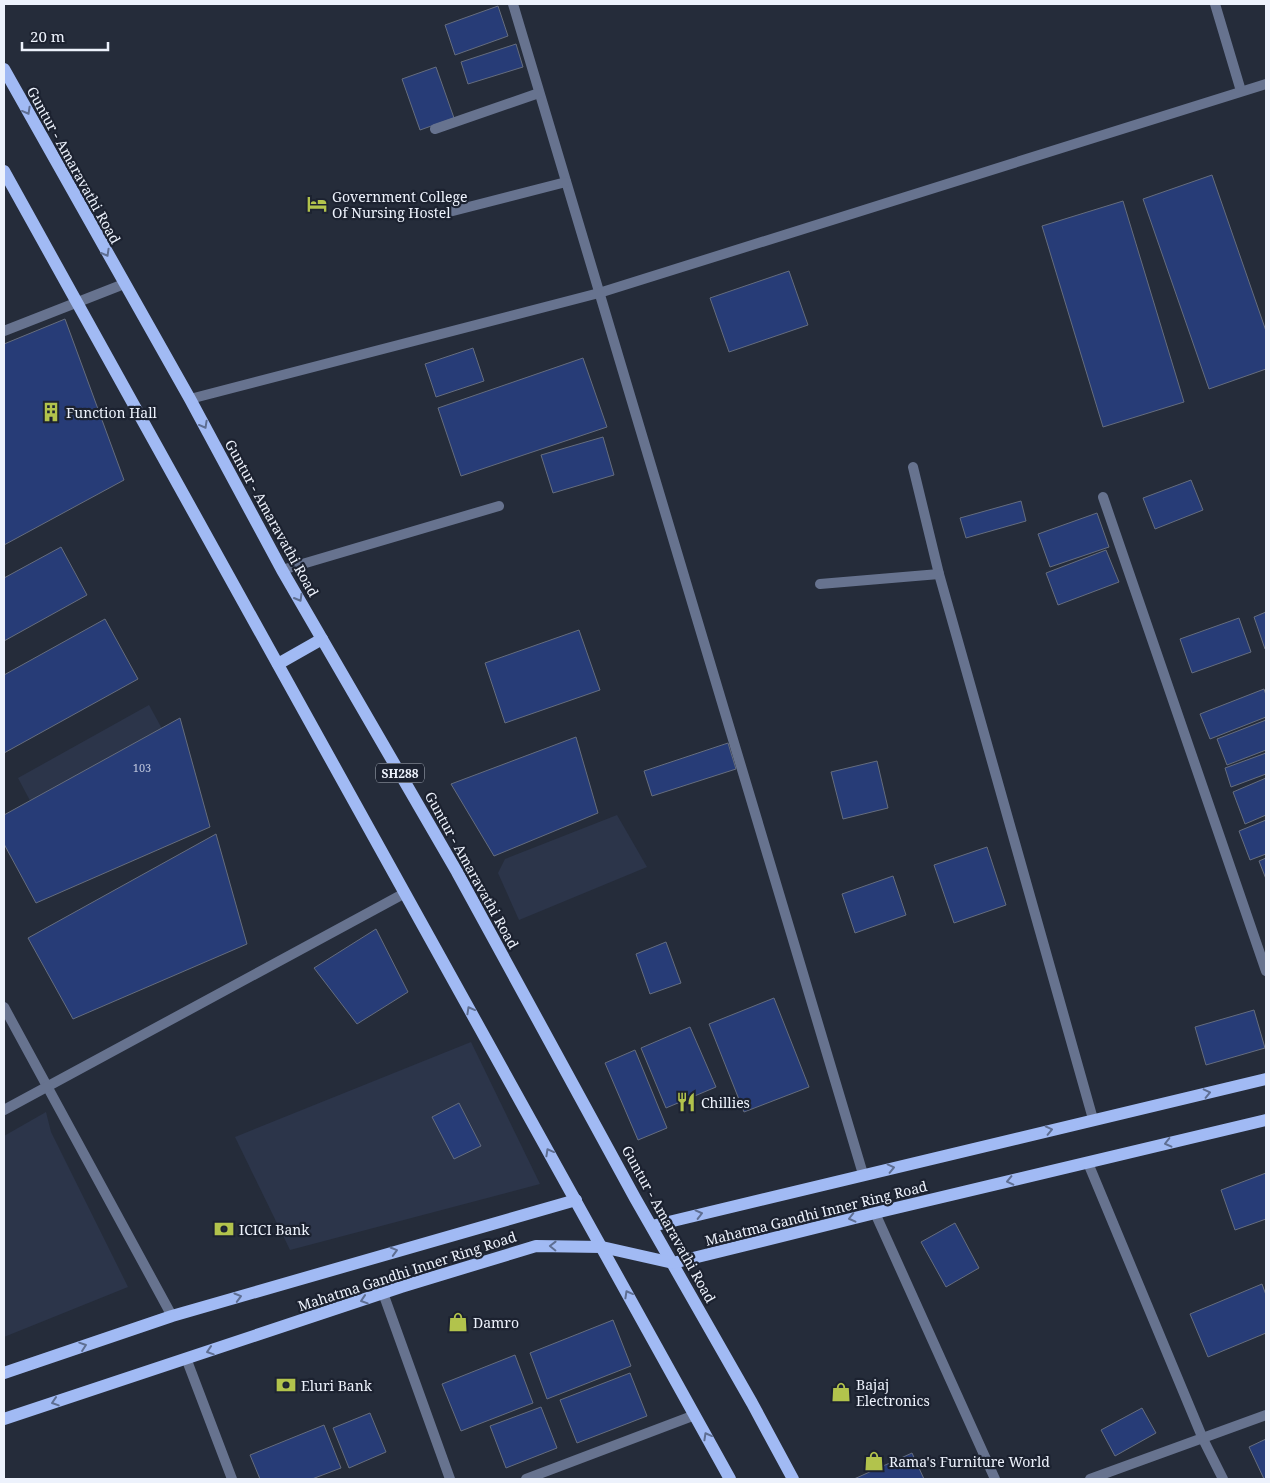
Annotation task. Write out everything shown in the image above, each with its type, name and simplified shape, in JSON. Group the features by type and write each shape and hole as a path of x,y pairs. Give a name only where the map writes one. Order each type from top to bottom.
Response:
{"main road":[{"name":"Guntur - Amaravathi Road","path":"4,69 190,399 282,570 457,872 672,1264 752,1403 793,1479"},
{"path":"4,171 730,1479"},
{"path":"278,664 322,639"},
{"name":"Mahatma Gandhi Inner Ring Road","path":"652,1226 1266,1079"},
{"name":"Mahatma Gandhi Inner Ring Road","path":"4,1419 383,1293 536,1246 602,1247 672,1264 875,1213 1266,1120"},
{"name":"Mahatma Gandhi Inner Ring Road","path":"4,1373 172,1316 576,1200"}],"street":[{"path":"513,4 863,1174"},
{"path":"1215,4 1241,91"},
{"path":"190,399 599,293 1266,84"},
{"path":"435,129 539,93"},
{"path":"449,212 566,182"},
{"path":"4,331 124,284"},
{"path":"913,467 939,574 1094,1119"},
{"path":"1103,496 1266,971"},
{"path":"282,570 499,506"},
{"path":"820,584 939,574"},
{"path":"4,1110 405,892"},
{"path":"4,1007 172,1316"},
{"path":"1088,1163 1203,1439 1223,1479"},
{"path":"875,1213 995,1479"},
{"path":"383,1293 450,1479"},
{"path":"186,1358 232,1479"},
{"path":"1090,1479 1266,1415"},
{"path":"526,1479 695,1416"}],"shaded area":[{"path":"149,705 183,767 51,840 18,778"},
{"path":"617,815 647,867 519,920 498,873 505,859"},
{"path":"471,1042 540,1184 290,1250 235,1137"},
{"path":"46,1112 51,1132 128,1287 4,1337 4,1136"}],"building":[{"path":"498,6 508,36 455,55 445,25"},
{"path":"516,44 523,67 468,84 461,62"},
{"path":"436,67 454,118 420,130 402,79"},
{"path":"1212,175 1266,331 1266,369 1209,389 1143,199"},
{"path":"1123,201 1184,402 1103,427 1042,226"},
{"path":"789,271 808,325 729,352 710,298"},
{"name":"Function Hall","path":"65,319 124,480 4,545 4,344"},
{"path":"473,348 484,381 436,397 425,364"},
{"path":"583,358 607,427 461,476 438,408"},
{"path":"603,437 614,475 553,493 541,455"},
{"path":"1191,480 1203,510 1155,529 1143,498"},
{"path":"1021,501 1026,521 966,538 960,518"},
{"path":"1097,513 1109,547 1050,567 1038,534"},
{"path":"61,547 87,595 4,641 4,578"},
{"path":"1106,550 1119,582 1058,605 1046,573"},
{"path":"1266,612 1266,649 1265,649 1254,617"},
{"path":"1239,618 1251,652 1192,673 1180,639"},
{"path":"105,619 138,679 4,753 4,675"},
{"path":"579,630 600,690 505,723 485,663"},
{"path":"1264,689 1266,695 1266,717 1210,739 1200,714"},
{"path":"180,718 210,827 36,903 4,844 4,815"},
{"path":"1266,720 1266,750 1227,765 1217,739"},
{"path":"576,737 598,813 494,856 451,784"},
{"path":"728,743 736,769 652,796 644,771"},
{"path":"1266,753 1266,774 1231,787 1225,768"},
{"path":"877,761 888,808 843,819 831,772"},
{"path":"1266,778 1266,815 1245,824 1233,792"},
{"path":"1266,820 1266,854 1250,860 1239,831"},
{"path":"216,834 247,944 73,1019 28,938"},
{"path":"987,847 1006,905 954,923 934,865"},
{"path":"1266,858 1266,879 1259,861"},
{"path":"893,876 906,915 855,933 842,894"},
{"path":"376,929 408,992 357,1024 314,968"},
{"path":"666,942 681,983 650,994 636,954"},
{"path":"774,998 809,1087 744,1112 709,1024"},
{"path":"1254,1010 1265,1048 1206,1065 1195,1027"},
{"path":"690,1027 716,1087 666,1108 641,1048"},
{"path":"635,1050 667,1128 638,1140 605,1063"},
{"path":"459,1103 481,1146 454,1159 432,1117"},
{"path":"1266,1173 1266,1219 1235,1230 1221,1190"},
{"path":"955,1223 979,1268 946,1287 921,1242"},
{"path":"1262,1284 1266,1295 1266,1333 1208,1357 1190,1314"},
{"path":"613,1320 631,1366 547,1399 530,1353"},
{"path":"515,1355 533,1403 461,1431 442,1384"},
{"path":"630,1373 647,1416 577,1443 560,1400"},
{"path":"541,1407 557,1448 506,1468 490,1426"},
{"path":"1142,1408 1156,1433 1115,1456 1101,1430"},
{"path":"370,1413 386,1452 349,1468 333,1428"},
{"path":"324,1425 341,1468 312,1479 260,1479 250,1455"},
{"path":"1266,1439 1266,1479 1264,1479 1249,1447"},
{"path":"912,1453 924,1479 854,1479"}],"place":[{"name":"Government College Of Nursing Hostel","path":"317,204"},
{"name":"Function Hall","path":"51,412"},
{"name":"Chillies","path":"686,1102"},
{"name":"ICICI Bank","path":"224,1229"},
{"name":"Damro","path":"458,1322"},
{"name":"Eluri Bank","path":"286,1385"},
{"name":"Bajaj Electronics","path":"841,1392"},
{"name":"Rama's Furniture World","path":"874,1461"}]}
